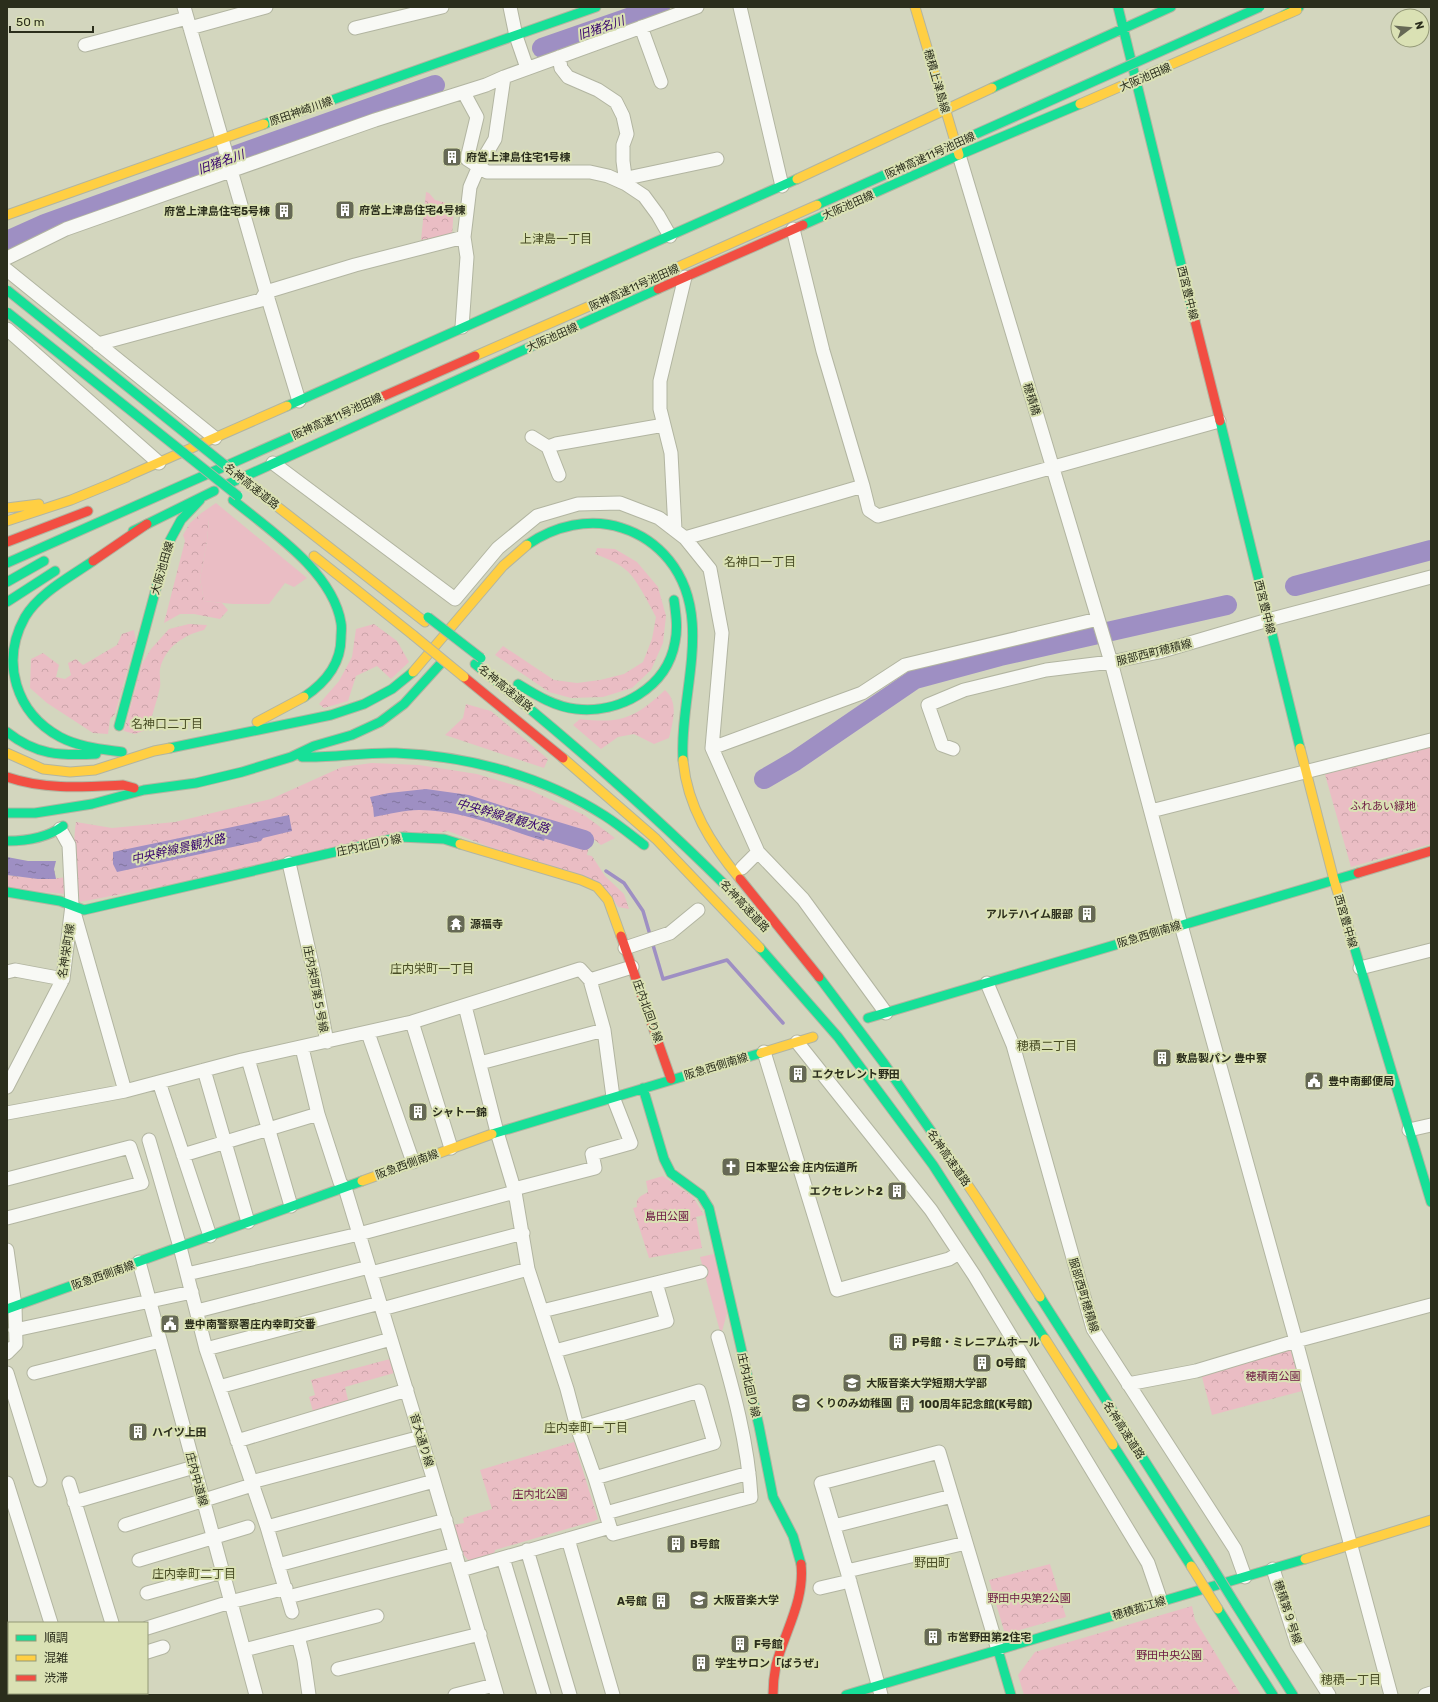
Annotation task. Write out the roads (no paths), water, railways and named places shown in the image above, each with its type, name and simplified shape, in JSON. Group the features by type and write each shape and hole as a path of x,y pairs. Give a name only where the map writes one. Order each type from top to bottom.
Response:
{"main road":[{"name":"原田神崎川線","path":"7,216 223,142 516,36 561,13 596,7"},
{"name":"穂積上津島線","path":"915,7 958,155"},
{"name":"西宮豊中線","path":"1118,7 1268,620 1334,880 1431,1202"},
{"path":"7,521 49,508 159,463 782,186 1171,7"},
{"name":"阪神高速11号池田線","path":"7,563 188,482 624,292 1260,7"},
{"path":"1283,16 1299,7"},
{"name":"大阪池田線","path":"119,726 168,544 178,523 192,506 214,491 273,463 958,155 1307,7"},
{"path":"1118,56 1139,46"},
{"name":"阪神高速11号池田線","path":"944,133 959,126"},
{"name":"名神高速道路","path":"7,290 251,486 427,620 478,661 626,789 706,864 746,906"},
{"name":"名神高速道路","path":"7,312 236,498 413,635 518,719 614,801 694,877 776,964 838,1037 920,1147 963,1211 1273,1695"},
{"path":"188,466 224,451"},
{"path":"7,508 56,501 127,477"},
{"path":"104,530 188,482"},
{"path":"90,552 214,491"},
{"path":"231,734 292,704 316,689 332,672 341,650 343,638 343,627 337,604 325,583 299,556 236,498"},
{"path":"7,542 51,524 92,510 7,547"},
{"path":"7,753 29,764 44,769 70,772 89,771 110,766 154,751 231,734 331,715 364,704 392,690 415,671 425,661 503,566 515,554 542,535 556,529 587,523 619,526 634,531 660,548 670,560 679,573 690,601 694,635 684,717 683,753 687,784 697,815 705,831 727,863 886,1063 947,1154"},
{"path":"122,752 74,743 61,738 37,722 24,709 15,694 11,684 8,662 11,645 18,628 24,618 42,598 146,524"},
{"path":"7,582 52,557"},
{"path":"7,602 63,566"},
{"path":"513,681 542,699 560,706 578,710 609,708 636,698 658,680 672,657 678,629 677,615 671,590"},
{"path":"7,813 35,813 67,809 144,790 196,783 242,772 291,757 314,746 352,735 367,729 404,704 426,681 466,632"},
{"path":"478,661 502,673"},
{"path":"7,732 25,746 52,755 65,756 154,751"},
{"path":"291,757 321,758 371,753 416,754 458,759 500,769 563,792 605,816 649,849"},
{"path":"7,774 30,783 44,786"},
{"path":"7,777 29,784 44,786 123,785 144,790"},
{"path":"7,841 38,837 62,827"},
{"name":"庄内北回り線","path":"7,892 60,901 84,910 400,837 444,839 581,880 597,887 608,900 672,1079"},
{"name":"阪急西側南線","path":"868,1018 1431,851"},
{"path":"665,862 726,919 867,1076"},
{"name":"名神高速道路","path":"778,941 852,1029 913,1106 947,1154 978,1200 1294,1695"},
{"name":"阪急西側南線","path":"11,1307 139,1262 343,1186 497,1132 813,1037"},
{"name":"庄内北回り線","path":"643,1088 664,1159 671,1173 701,1194 709,1208 764,1448 773,1498 778,1511 795,1538 800,1554 802,1575 800,1594 775,1669 772,1682 773,1695"},
{"name":"穂積菰江線","path":"846,1695 880,1690 998,1650 1161,1601 1245,1578 1350,1544 1431,1520"},
{"path":"998,1650 1011,1695"}],"street":[{"path":"85,45 187,18 238,7"},
{"path":"187,18 266,7"},
{"path":"355,28 442,7"},
{"path":"510,7 516,36 527,68"},
{"path":"7,258 66,229 230,168 375,120 464,93 527,68 697,7"},
{"path":"740,7 782,186"},
{"path":"187,18 299,401"},
{"path":"641,27 661,82"},
{"path":"559,57 561,68 568,77 598,90 616,102 623,116 627,134 623,145 626,184"},
{"path":"462,327 467,256 464,237 470,187 479,166 495,139 504,77"},
{"path":"464,93 477,117 467,159 488,172 590,172 608,176 626,184 644,196 658,215 670,236"},
{"name":"穂積橋","path":"958,155 1106,643 1181,925 1296,1341 1391,1695"},
{"path":"626,184 632,177 717,159"},
{"path":"793,229 823,351 869,510 878,516 1219,421"},
{"path":"98,344 260,300 266,292 355,265 464,237"},
{"path":"7,270 215,438"},
{"path":"680,534 671,453 660,408 660,381 685,277"},
{"path":"7,329 159,463"},
{"path":"548,447 556,444 664,425"},
{"path":"532,437 548,447 560,474"},
{"path":"273,463 455,599 498,548 537,516 578,504 620,503 659,518 680,534 710,569 722,633 712,748 758,852 803,899 886,1013"},
{"path":"680,534 863,486"},
{"name":"服部西町穂積線","path":"953,749 942,745 928,705 964,690 1046,670 1111,662 1159,652 1268,620 1431,577"},
{"path":"712,748 862,693 905,665 1099,621"},
{"path":"1151,811 1431,740"},
{"name":"名神栄町線","path":"7,1087 63,979 72,905 69,845 62,827"},
{"path":"742,868 758,852"},
{"name":"庄内栄町第５号線","path":"7,1113 125,1091 248,1059 327,1042 314,973 289,863"},
{"path":"72,905 125,1091"},
{"path":"625,948 670,932 698,910"},
{"path":"1360,968 1431,950"},
{"path":"590,980 632,967"},
{"path":"187,1274 359,1234 595,1168 592,1154 631,1144 613,1097 604,1030 590,980 580,969 412,1022 327,1042"},
{"path":"7,972 15,970 63,979"},
{"name":"服部西町穂積線","path":"987,983 1013,1045 1093,1329 1235,1549 1245,1578"},
{"path":"465,1006 497,1132 515,1190 528,1269 555,1351 577,1427 613,1534 751,1497 744,1439 719,1339 726,1334 734,1319"},
{"path":"412,1022 450,1148"},
{"path":"480,1063 604,1030"},
{"path":"368,1032 413,1162"},
{"path":"797,1042 931,1210 1049,1399 1148,1563 1161,1601"},
{"path":"302,1048 318,1114 340,1182 343,1186"},
{"path":"764,1052 837,1290 949,1259 959,1253"},
{"path":"248,1059 291,1206"},
{"path":"204,1070 248,1222"},
{"path":"158,1082 210,1236"},
{"path":"183,1155 318,1114"},
{"path":"1409,1130 1431,1125"},
{"path":"149,1140 180,1247 206,1349 267,1527 292,1612"},
{"path":"7,1179 130,1147 142,1183 7,1218"},
{"name":"音大通り線","path":"343,1186 421,1437 496,1690"},
{"path":"197,1311 523,1233"},
{"path":"7,1250 11,1307 16,1344 7,1353"},
{"name":"庄内中道線","path":"139,1262 256,1695"},
{"path":"206,1349 528,1269"},
{"path":"542,1311 701,1272"},
{"path":"555,1351 667,1321 656,1283"},
{"path":"15,1330 192,1292"},
{"path":"1128,1384 1196,1371 1296,1341 1431,1305"},
{"path":"219,1387 391,1339"},
{"path":"34,1373 160,1341"},
{"path":"7,1373 40,1480"},
{"path":"237,1441 406,1390"},
{"path":"577,1427 699,1391 714,1443 595,1478"},
{"path":"125,1525 252,1484 421,1437"},
{"path":"880,1690 821,1483 939,1452 998,1650"},
{"path":"74,1502 194,1467"},
{"path":"606,1513 749,1473"},
{"path":"267,1527 434,1481"},
{"path":"7,1483 51,1622"},
{"path":"68,1483 112,1622"},
{"path":"834,1526 952,1496"},
{"path":"278,1565 446,1520"},
{"path":"139,1560 248,1527"},
{"path":"461,1570 610,1527"},
{"path":"568,1539 613,1695"},
{"path":"820,1588 848,1576 966,1543"},
{"path":"527,1550 570,1695"},
{"path":"148,1628 230,1602 287,1593 456,1554"},
{"path":"503,1558 544,1695"},
{"name":"穂積第９号線","path":"1273,1569 1297,1644 1329,1695"},
{"path":"147,1594 222,1572"},
{"path":"244,1650 377,1616"},
{"path":"338,1670 480,1634"},
{"path":"298,1636 304,1660 309,1695"},
{"path":"148,1652 163,1647"},
{"path":"455,1695 496,1690"},
{"path":"1425,1695 1431,1693"}],"water":[{"path":"426,789 469,795 550,821 544,841 467,816 451,813 413,810 374,817 370,797 389,793"},
{"path":"289,815 292,831 263,838 261,841 117,872 113,864 113,852"},
{"path":"7,857 28,861 56,861 54,869 56,879 38,879 7,875"}],"waterway":[{"name":"旧猪名川","path":"542,48 660,7"},
{"name":"旧猪名川","path":"7,241 45,224 435,85"},
{"path":"1295,586 1431,550"},
{"path":"764,779 795,761 915,679 1000,656 1227,605"},
{"name":"中央幹線景観水路","path":"521,821 584,840"},
{"path":"606,871 624,883 643,911 663,979 727,960 783,1023"}],"place":[{"name":"府営上津島住宅1号棟","path":"452,157"},
{"name":"府営上津島住宅4号棟","path":"345,210"},
{"name":"府営上津島住宅5号棟","path":"284,211"},
{"name":"アルテハイム服部","path":"1087,914"},
{"name":"源福寺","path":"456,924"},
{"name":"敷島製パン 豊中寮","path":"1162,1058"},
{"name":"エクセレント野田","path":"798,1074"},
{"name":"豊中南郵便局","path":"1314,1081"},
{"name":"シャトー錦","path":"418,1112"},
{"name":"日本聖公会 庄内伝道所","path":"731,1167"},
{"name":"エクセレント2","path":"897,1191"},
{"name":"豊中南警察署庄内幸町交番","path":"170,1324"},
{"name":"P号館・ミレニアムホール","path":"898,1342"},
{"name":"O号館","path":"982,1363"},
{"name":"大阪音楽大学短期大学部","path":"852,1383"},
{"name":"くりのみ幼稚園","path":"801,1403"},
{"name":"100周年記念館(K号館)","path":"905,1404"},
{"name":"ハイツ上田","path":"138,1432"},
{"name":"B号館","path":"676,1544"},
{"name":"大阪音楽大学","path":"699,1600"},
{"name":"A号館","path":"661,1601"},
{"name":"市営野田第2住宅","path":"933,1637"},
{"name":"F号館","path":"740,1644"},
{"name":"学生サロン「ぱうぜ」","path":"701,1663"}],"district":[{"name":"上津島一丁目","path":"556,239"},
{"name":"名神口一丁目","path":"760,562"},
{"name":"名神口二丁目","path":"167,724"},
{"name":"庄内栄町一丁目","path":"432,969"},
{"name":"穂積二丁目","path":"1047,1046"},
{"name":"庄内幸町一丁目","path":"586,1428"},
{"name":"野田町","path":"932,1563"},
{"name":"庄内幸町二丁目","path":"194,1574"},
{"name":"穂積一丁目","path":"1351,1680"}],"park label":[{"name":"ふれあい緑地","path":"1383,806"},
{"name":"島田公園","path":"667,1216"},
{"name":"穂積南公園","path":"1273,1376"},
{"name":"庄内北公園","path":"540,1494"},
{"name":"野田中央第2公園","path":"1029,1598"},
{"name":"野田中央公園","path":"1169,1655"}]}
